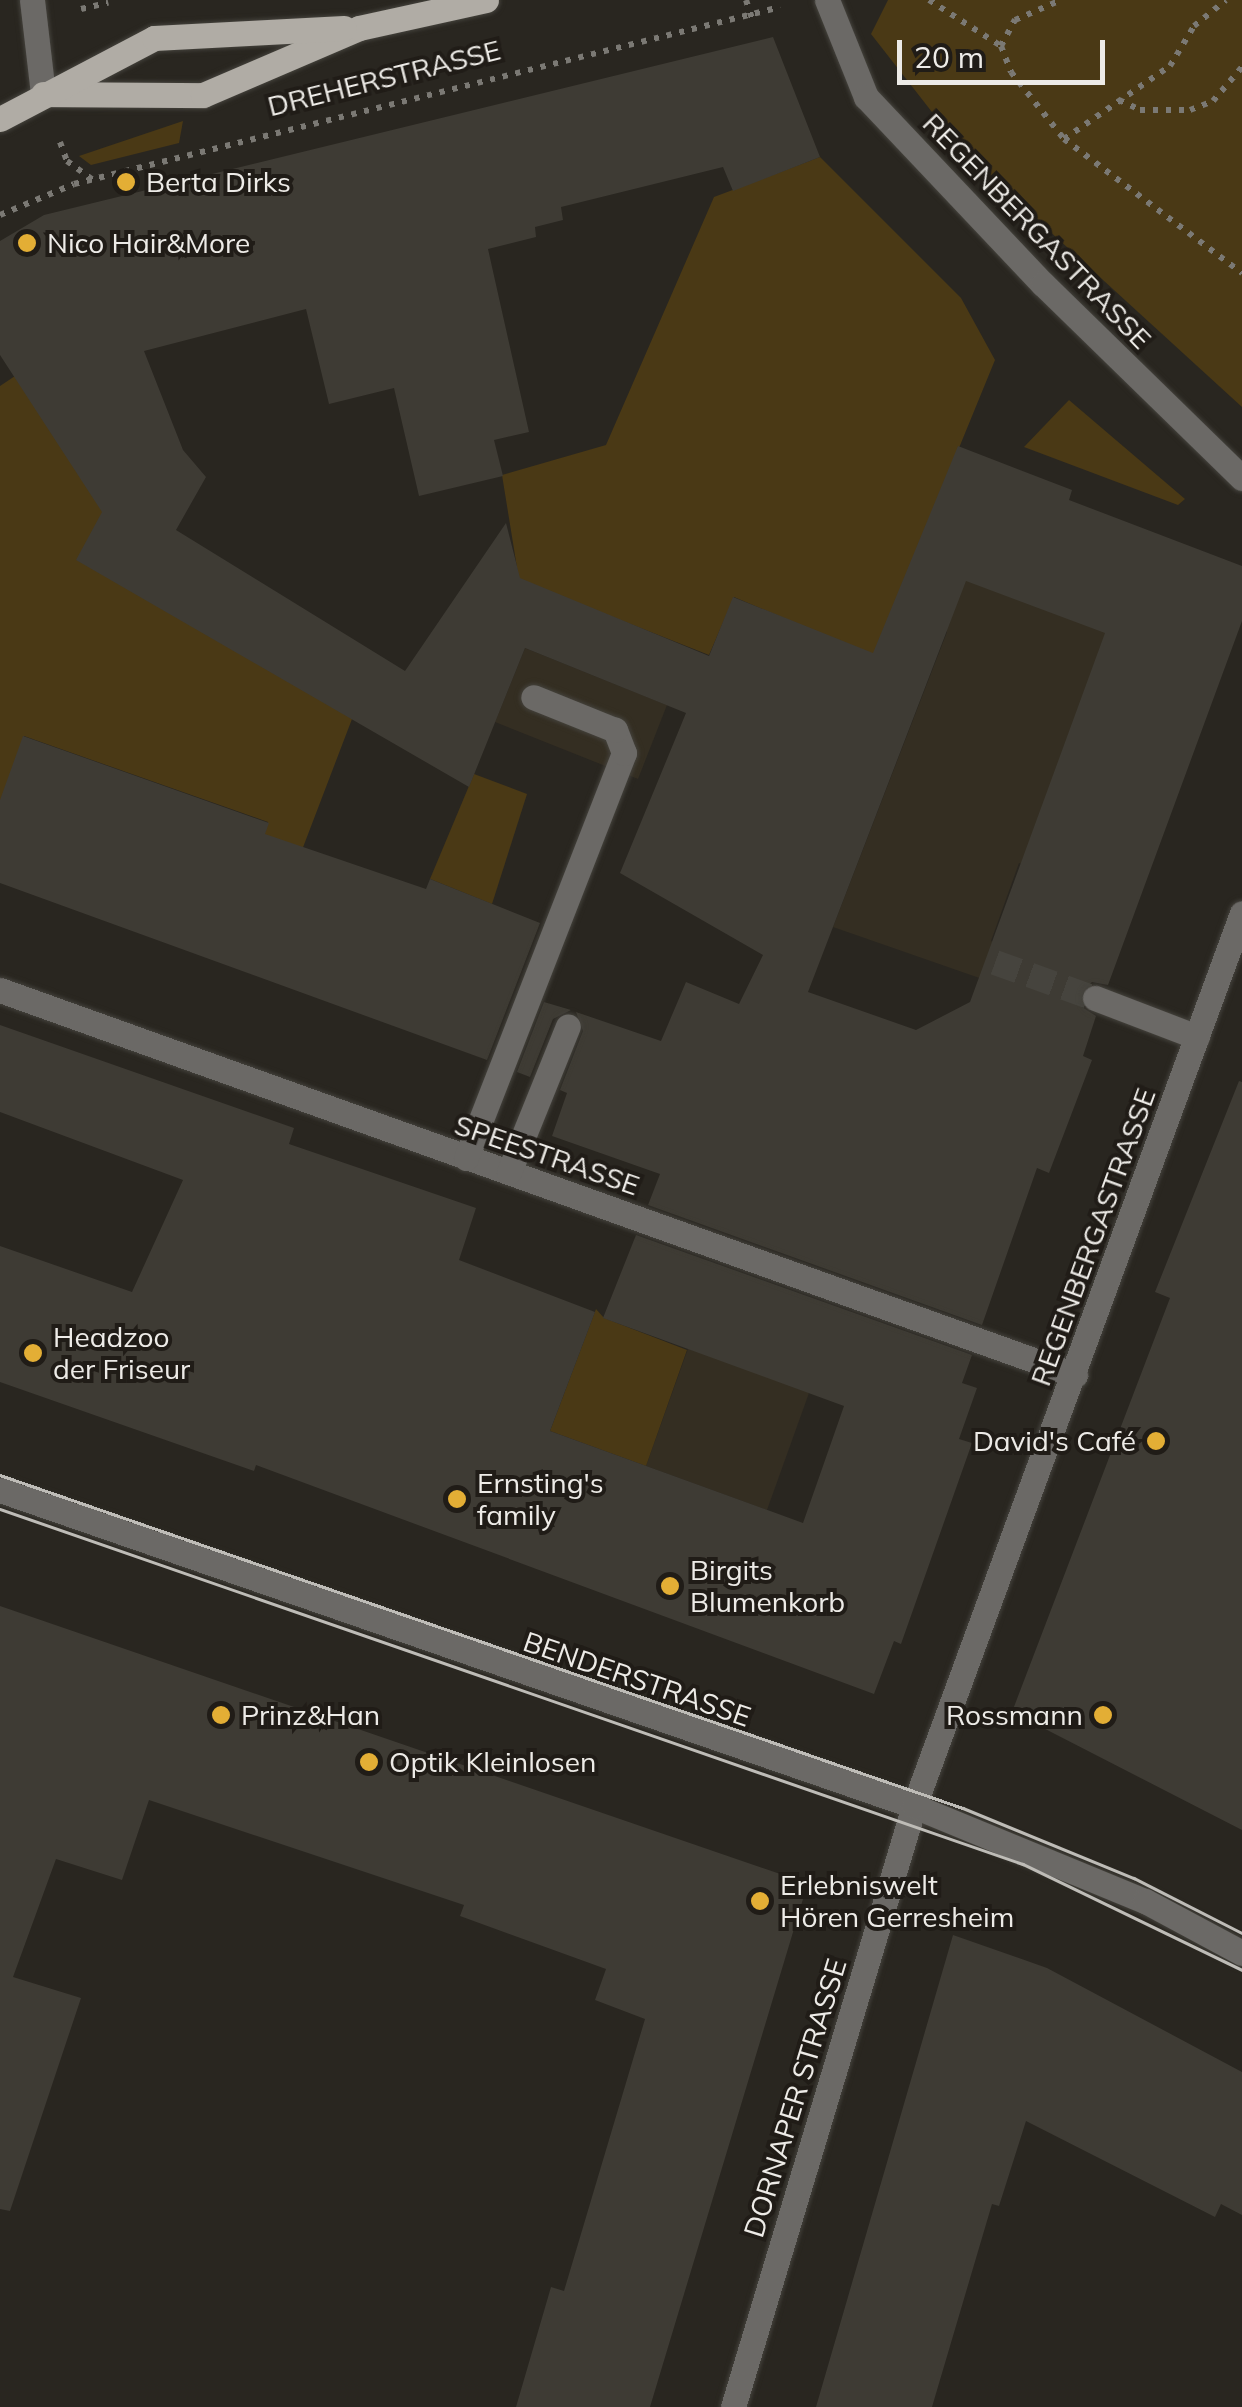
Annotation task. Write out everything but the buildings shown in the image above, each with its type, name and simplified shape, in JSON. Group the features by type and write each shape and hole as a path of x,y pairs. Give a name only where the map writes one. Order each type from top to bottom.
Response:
{"main road":[{"name":"DREHERSTRASSE","path":"0,119 154,38 360,28 486,0"},
{"name":"DREHERSTRASSE","path":"43,94 203,95 360,28"}],"street":[{"path":"32,0 43,94"},
{"name":"REGENBERGASTRASSE","path":"827,0 866,97 1043,284 1242,478"},
{"path":"466,1158 624,753 615,730 533,697"},
{"name":"REGENBERGASTRASSE","path":"914,1806 1242,913"},
{"name":"SPEESTRASSE","path":"0,990 1075,1375"},
{"path":"1095,998 1197,1037"},
{"path":"508,1172 568,1026"},
{"name":"BENDERSTRASSE","path":"0,1490 914,1806 1127,1894 1242,1952"},
{"name":"DORNAPER STRASSE","path":"733,2407 914,1806"}],"path":[{"path":"746,0 752,19"},
{"path":"929,0 1001,46 1012,72 1064,139 1242,273"},
{"path":"1001,46 1015,20 1061,0"},
{"path":"1064,139 1170,66 1194,26 1226,0"},
{"name":"DREHERSTRASSE","path":"0,215 26,199 92,180 752,19 785,5"},
{"path":"1119,100 1140,110 1190,110 1212,101 1242,67"},
{"path":"67,161 92,180"}],"shaded area":[{"path":"888,0 1242,0 1242,407 964,153 871,34"},
{"path":"183,121 179,143 91,165 79,156"},
{"path":"820,157 961,298 995,360 771,907 817,632 734,597 709,655 519,580 502,475 606,445 714,197"},
{"path":"15,376 352,719 302,850 263,838 268,822 24,736 0,811 0,386"},
{"path":"1069,400 1185,499 1178,505 1024,447"},
{"path":"911,560 1116,633 1030,867 1019,863 991,941 1000,945 988,981 833,927 947,632"},
{"path":"525,648 667,705 638,779 495,722"},
{"path":"474,774 527,794 492,904 430,879"},
{"path":"709,1290 809,1393 767,1510 646,1466"},
{"path":"596,1309 604,1318 687,1350 646,1466 550,1431"}],"tunnel":[{"path":"995,962 1095,998"}],"tram line":[{"path":"0,1475 963,1808 1134,1878 1242,1933"},
{"path":"0,1509 1023,1864 1242,1970"}],"place":[{"name":"Berta Dirks","path":"126,182"},
{"name":"Nico Hair&More","path":"27,243"},
{"name":"Headzoo der Friseur","path":"33,1353"},
{"name":"David's Café","path":"1156,1441"},
{"name":"Ernsting's family","path":"457,1499"},
{"name":"Birgits Blumenkorb","path":"670,1586"},
{"name":"Prinz&Han","path":"221,1715"},
{"name":"Rossmann","path":"1103,1715"},
{"name":"Optik Kleinlosen","path":"369,1762"},
{"name":"Erlebniswelt Hören Gerresheim","path":"760,1901"}]}
